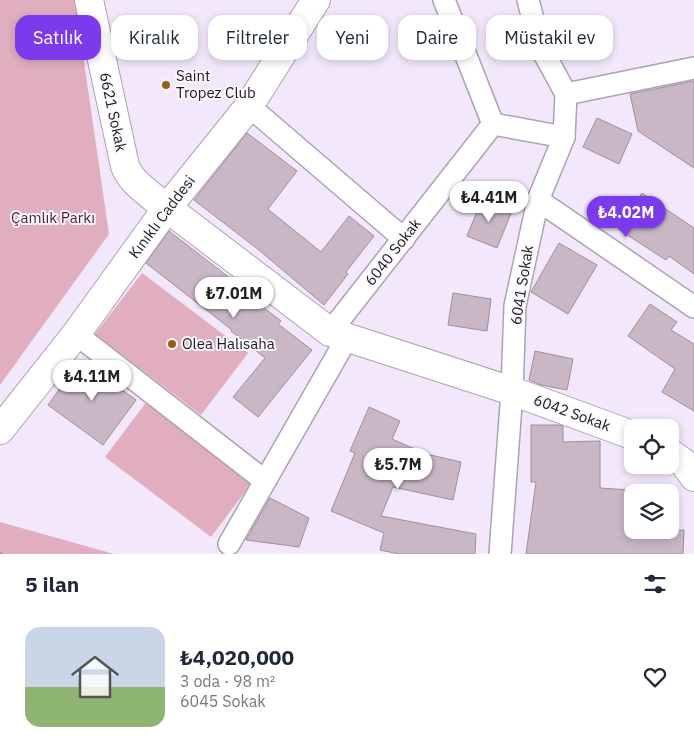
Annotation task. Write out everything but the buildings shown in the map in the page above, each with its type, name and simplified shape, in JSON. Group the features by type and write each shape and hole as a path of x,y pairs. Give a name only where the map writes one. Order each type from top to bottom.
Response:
{"street":[{"name":"6621 Sokak","path":"89,0 125,166 136,182 166,208 339,335"},
{"name":"Kınıklı Caddesi","path":"0,430 76,334 166,208 249,106 316,0"},
{"path":"444,0 493,124 564,137"},
{"path":"528,0 540,46 566,94 694,68"},
{"name":"6041 Sokak","path":"500,554 512,391 515,306 538,200 564,137 566,94"},
{"path":"249,106 404,239"},
{"name":"6040 Sokak","path":"228,544 265,482 339,335 404,239 493,124"},
{"path":"138,248 140,217 136,182 168,183 192,177"},
{"path":"538,200 694,307"},
{"path":"76,334 265,482"},
{"name":"6042 Sokak","path":"339,335 512,391 624,432"},
{"path":"679,460 684,463 694,477"}],"green space":[{"name":"Çamlık Parkı","path":"0,0 75,0 77,15 15,15 15,60 84,60 109,234 0,385"},
{"name":"Olea Halısaha","path":"142,273 248,353 201,415 95,334"},
{"path":"148,400 254,480 211,537 105,457"},
{"path":"0,522 114,554 0,554"}],"place":[{"name":"Saint Tropez Club","path":"166,85"},
{"name":"Olea Halısaha","path":"172,344"}]}
